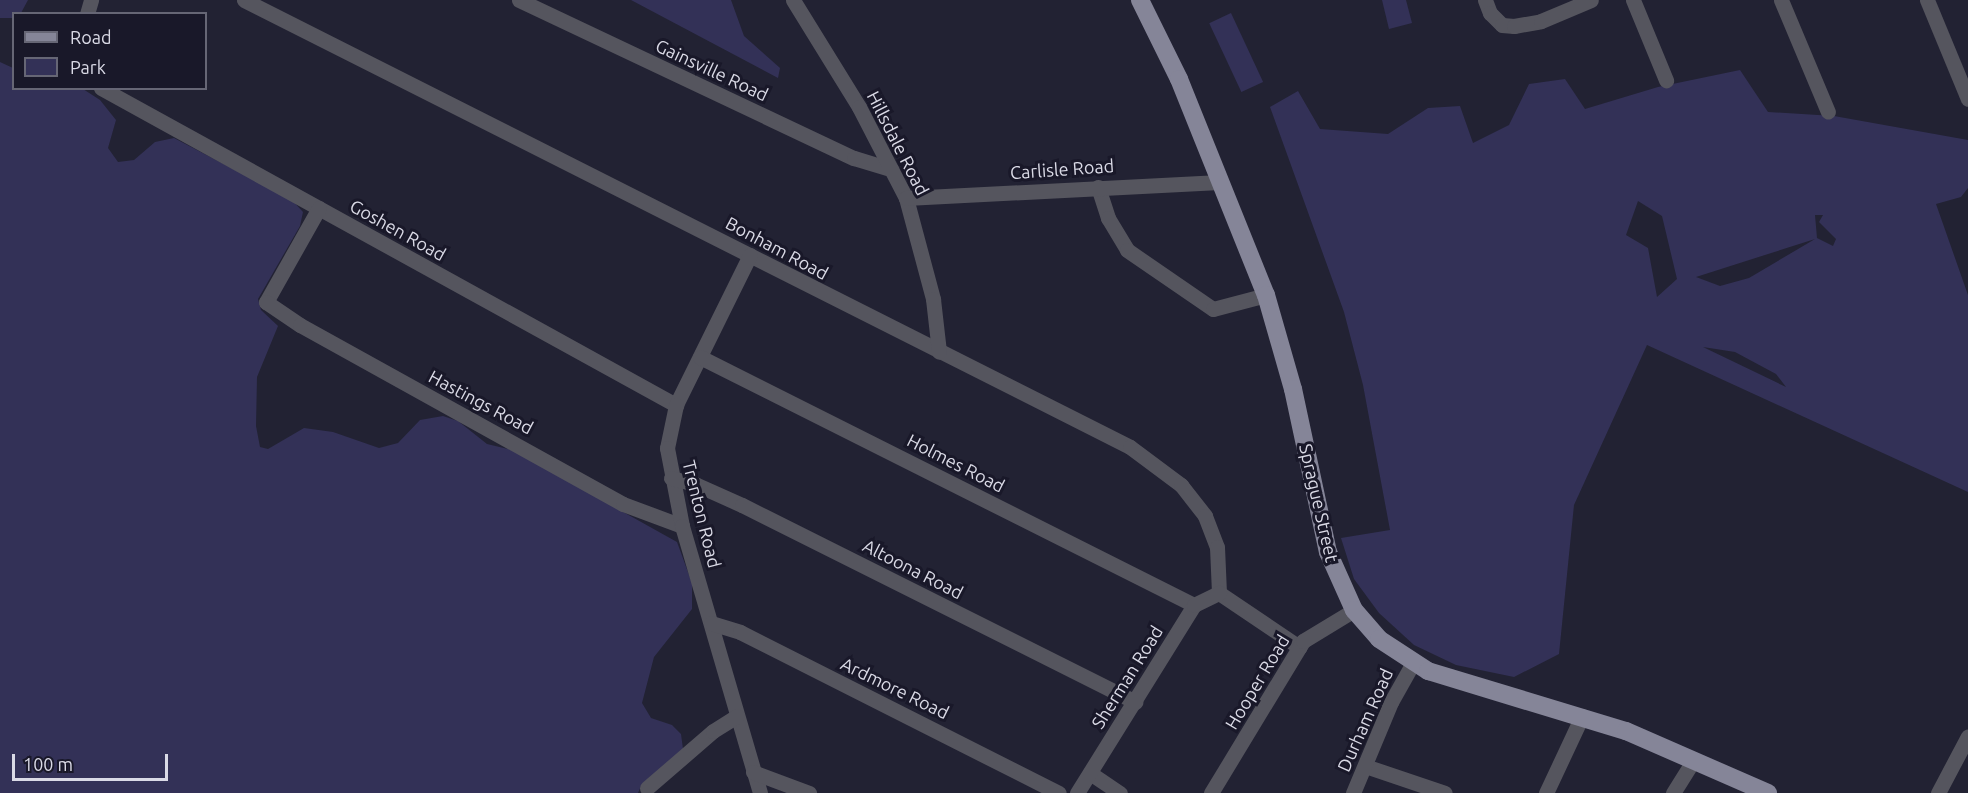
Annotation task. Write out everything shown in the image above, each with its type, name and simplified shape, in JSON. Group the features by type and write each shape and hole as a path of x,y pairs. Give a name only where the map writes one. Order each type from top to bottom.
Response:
{"main road":[{"name":"Sprague Street","path":"1140,0 1179,79 1266,295 1293,389 1328,552 1354,610 1380,639 1428,671 1582,716 1694,760 1768,793"}],"street":[{"name":"Bonham Road","path":"244,0 1130,447 1181,485 1202,510 1214,535 1219,593"},
{"name":"Gainsville Road","path":"519,0 854,158 891,169"},
{"name":"Hillsdale Road","path":"793,0 859,107 906,198 933,299 939,352"},
{"path":"1485,0 1490,13 1502,24 1541,21 1591,0"},
{"path":"1633,0 1666,80"},
{"path":"1781,0 1828,112"},
{"path":"1928,0 1968,99"},
{"name":"Goshen Road","path":"105,90 676,405"},
{"name":"Carlisle Road","path":"906,198 1220,182"},
{"path":"1098,187 1108,218 1127,250 1213,309 1266,295"},
{"name":"Hastings Road","path":"319,208 266,302 309,330 623,504 682,526"},
{"name":"Trenton Road","path":"750,255 676,405 667,436 671,478 682,526 760,793"},
{"name":"Holmes Road","path":"700,357 1194,605"},
{"name":"Altoona Road","path":"671,478 695,484 752,510 1135,702"},
{"path":"1194,605 1219,593 1299,647"},
{"name":"Sherman Road","path":"1077,793 1194,605"},
{"name":"Hooper Road","path":"1211,793 1291,666 1299,647 1310,634 1354,610"},
{"name":"Ardmore Road","path":"711,624 740,632 1059,793"},
{"name":"Durham Road","path":"1353,793 1391,702 1413,663"},
{"path":"647,788 713,731 737,716"},
{"path":"1546,793 1582,716"},
{"path":"1938,793 1968,736"},
{"path":"1672,793 1694,760"},
{"path":"1365,766 1445,793"},
{"path":"753,772 809,793"},
{"path":"1090,773 1120,793"}],"green space":[{"path":"0,0 28,0 22,12 12,12 12,18 0,18"},
{"path":"631,0 731,0 744,36 780,68 778,78"},
{"path":"1382,0 1406,0 1412,23 1389,29"},
{"path":"1231,13 1263,82 1241,92 1209,23"},
{"path":"0,62 12,68 12,90 85,90 100,100 116,120 108,148 118,162 134,160 155,142 174,138 292,200 303,212 300,226 258,299 261,310 278,326 257,377 256,426 260,447 268,449 304,428 333,432 379,448 398,443 420,420 443,416 458,421 487,444 512,450 677,542 692,583 692,609 654,657 642,703 651,718 672,725 681,734 683,749 642,784 638,793 0,793"},
{"path":"1740,70 1768,112 1834,116 1968,140 1968,188 1961,197 1936,204 1968,295 1968,492 1647,345 1574,505 1559,654 1514,677 1456,665 1414,645 1379,613 1354,579 1341,538 1390,530 1363,385 1344,312 1270,107 1298,91 1320,129 1388,134 1428,108 1460,106 1473,143 1509,125 1529,84 1565,79 1585,109 1658,87","holes":["1638,201 1662,216 1677,279 1657,297 1648,248 1626,235","1815,215 1823,215 1819,222 1836,239 1833,246 1817,238","1815,239 1749,278 1720,286 1696,277","1703,347 1735,352 1776,374 1786,387"]}]}
